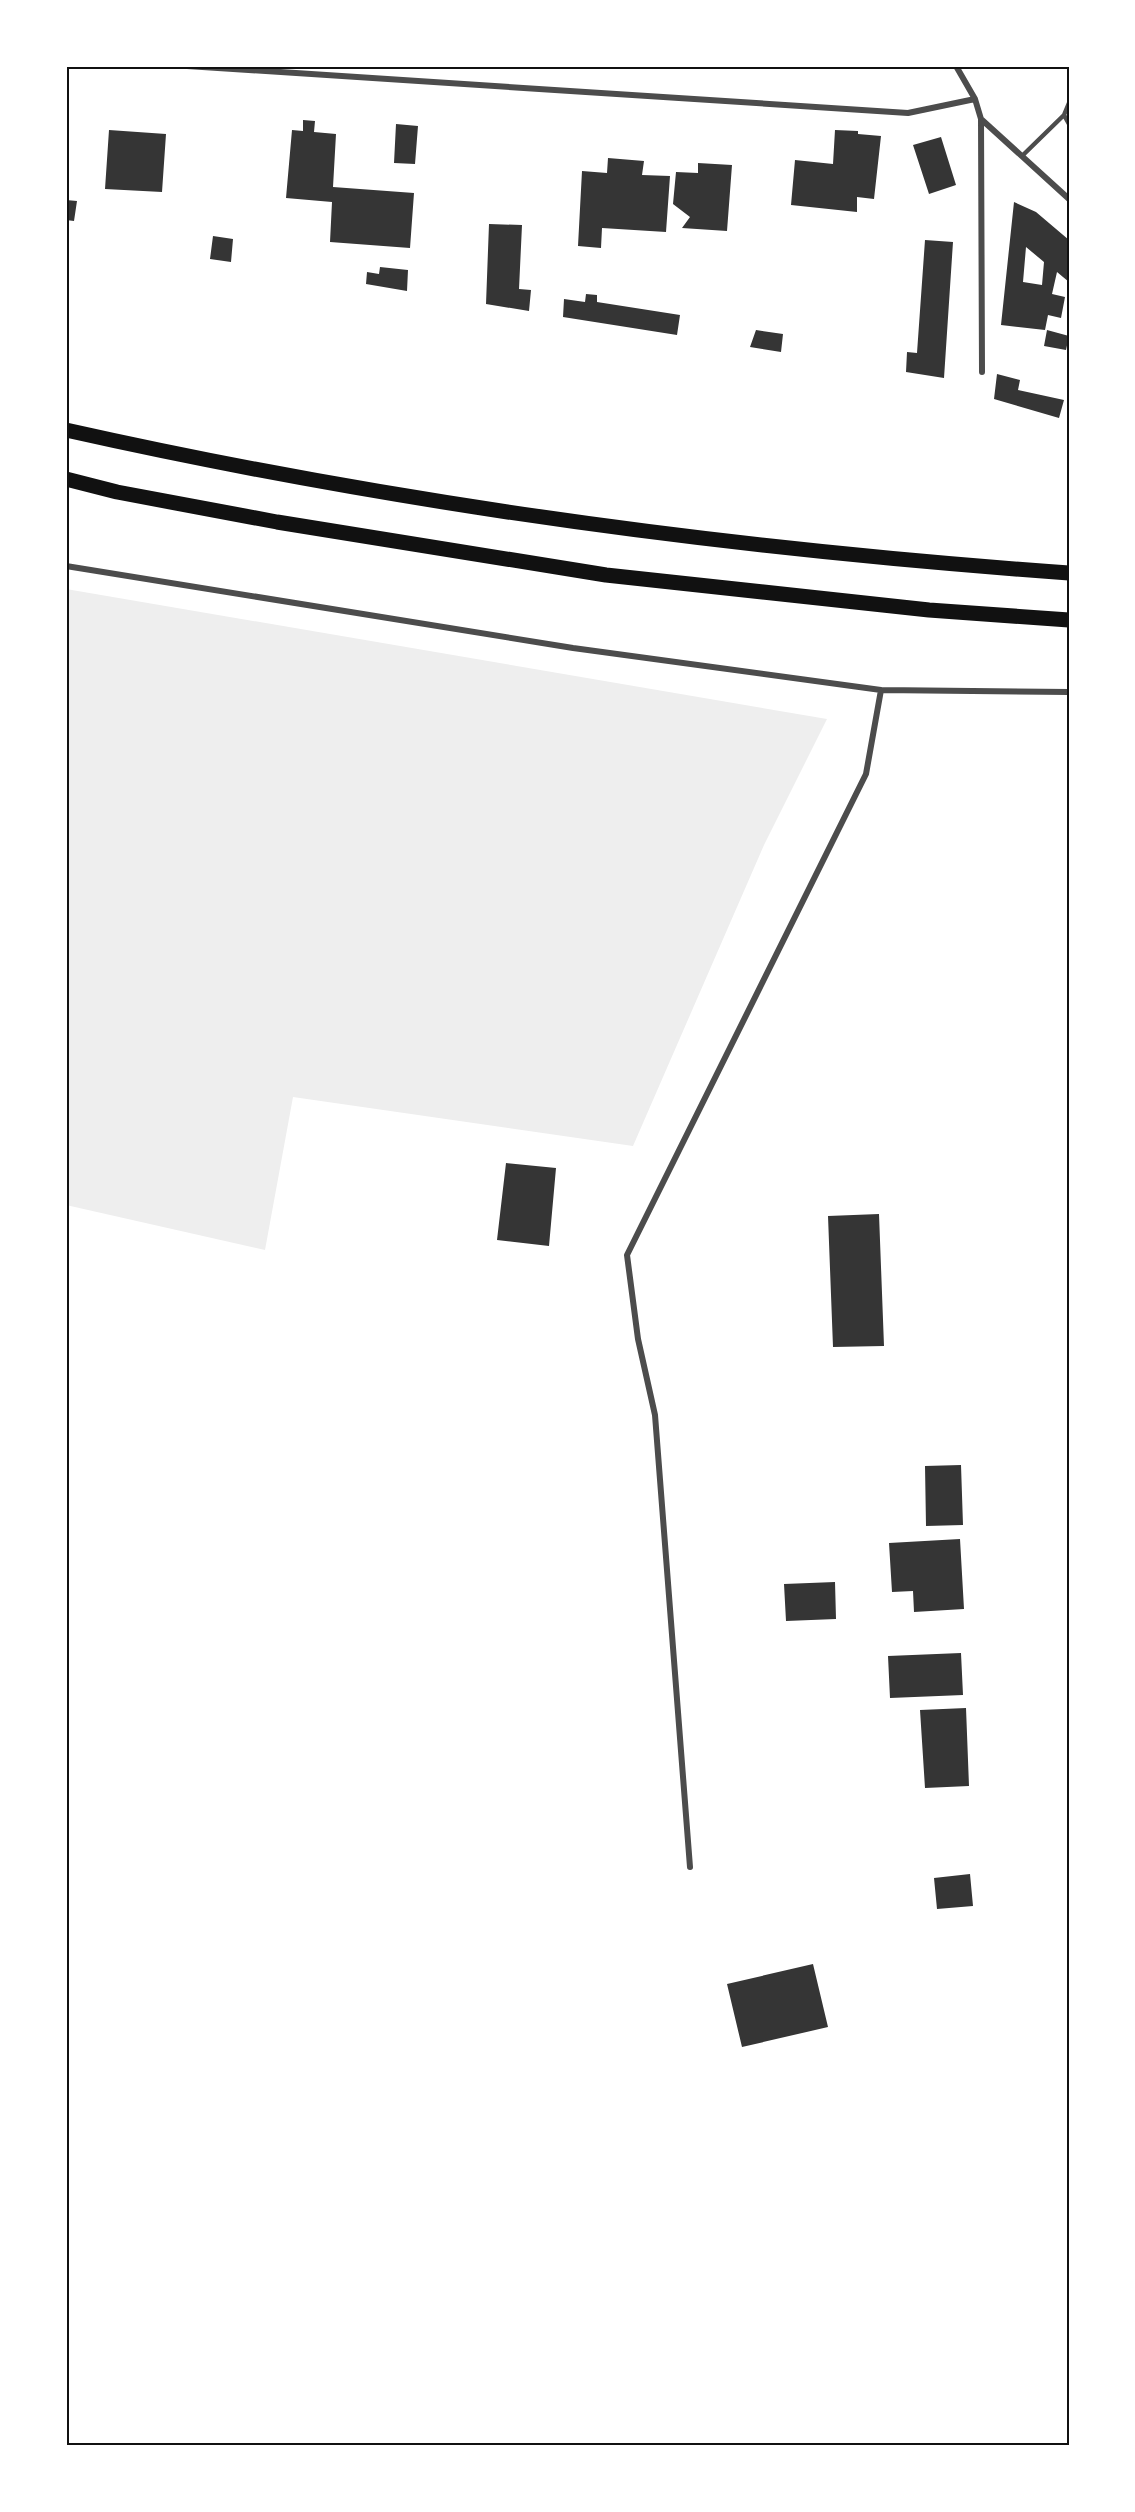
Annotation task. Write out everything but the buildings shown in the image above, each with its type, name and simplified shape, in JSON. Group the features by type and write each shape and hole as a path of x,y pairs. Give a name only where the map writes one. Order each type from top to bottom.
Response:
{"main road":[{"path":"66,430 178,455 353,487 583,524 747,545 1069,573"},
{"path":"66,479 117,492 289,524 606,575 918,609 1069,620"}],"street":[{"path":"188,66 908,113 975,99"},
{"path":"956,66 975,99 981,119 982,372"},
{"path":"981,119 1069,199"},
{"path":"66,566 573,648 881,690 1069,692"},
{"path":"690,1868 655,1415 638,1339 627,1255 866,774 881,690"}],"lane":[{"path":"1022,156 1064,115 1069,103"},
{"path":"1064,115 1069,124"}],"shaded area":[{"path":"66,589 827,719 764,845 633,1146 293,1097 265,1250 66,1205"}]}
